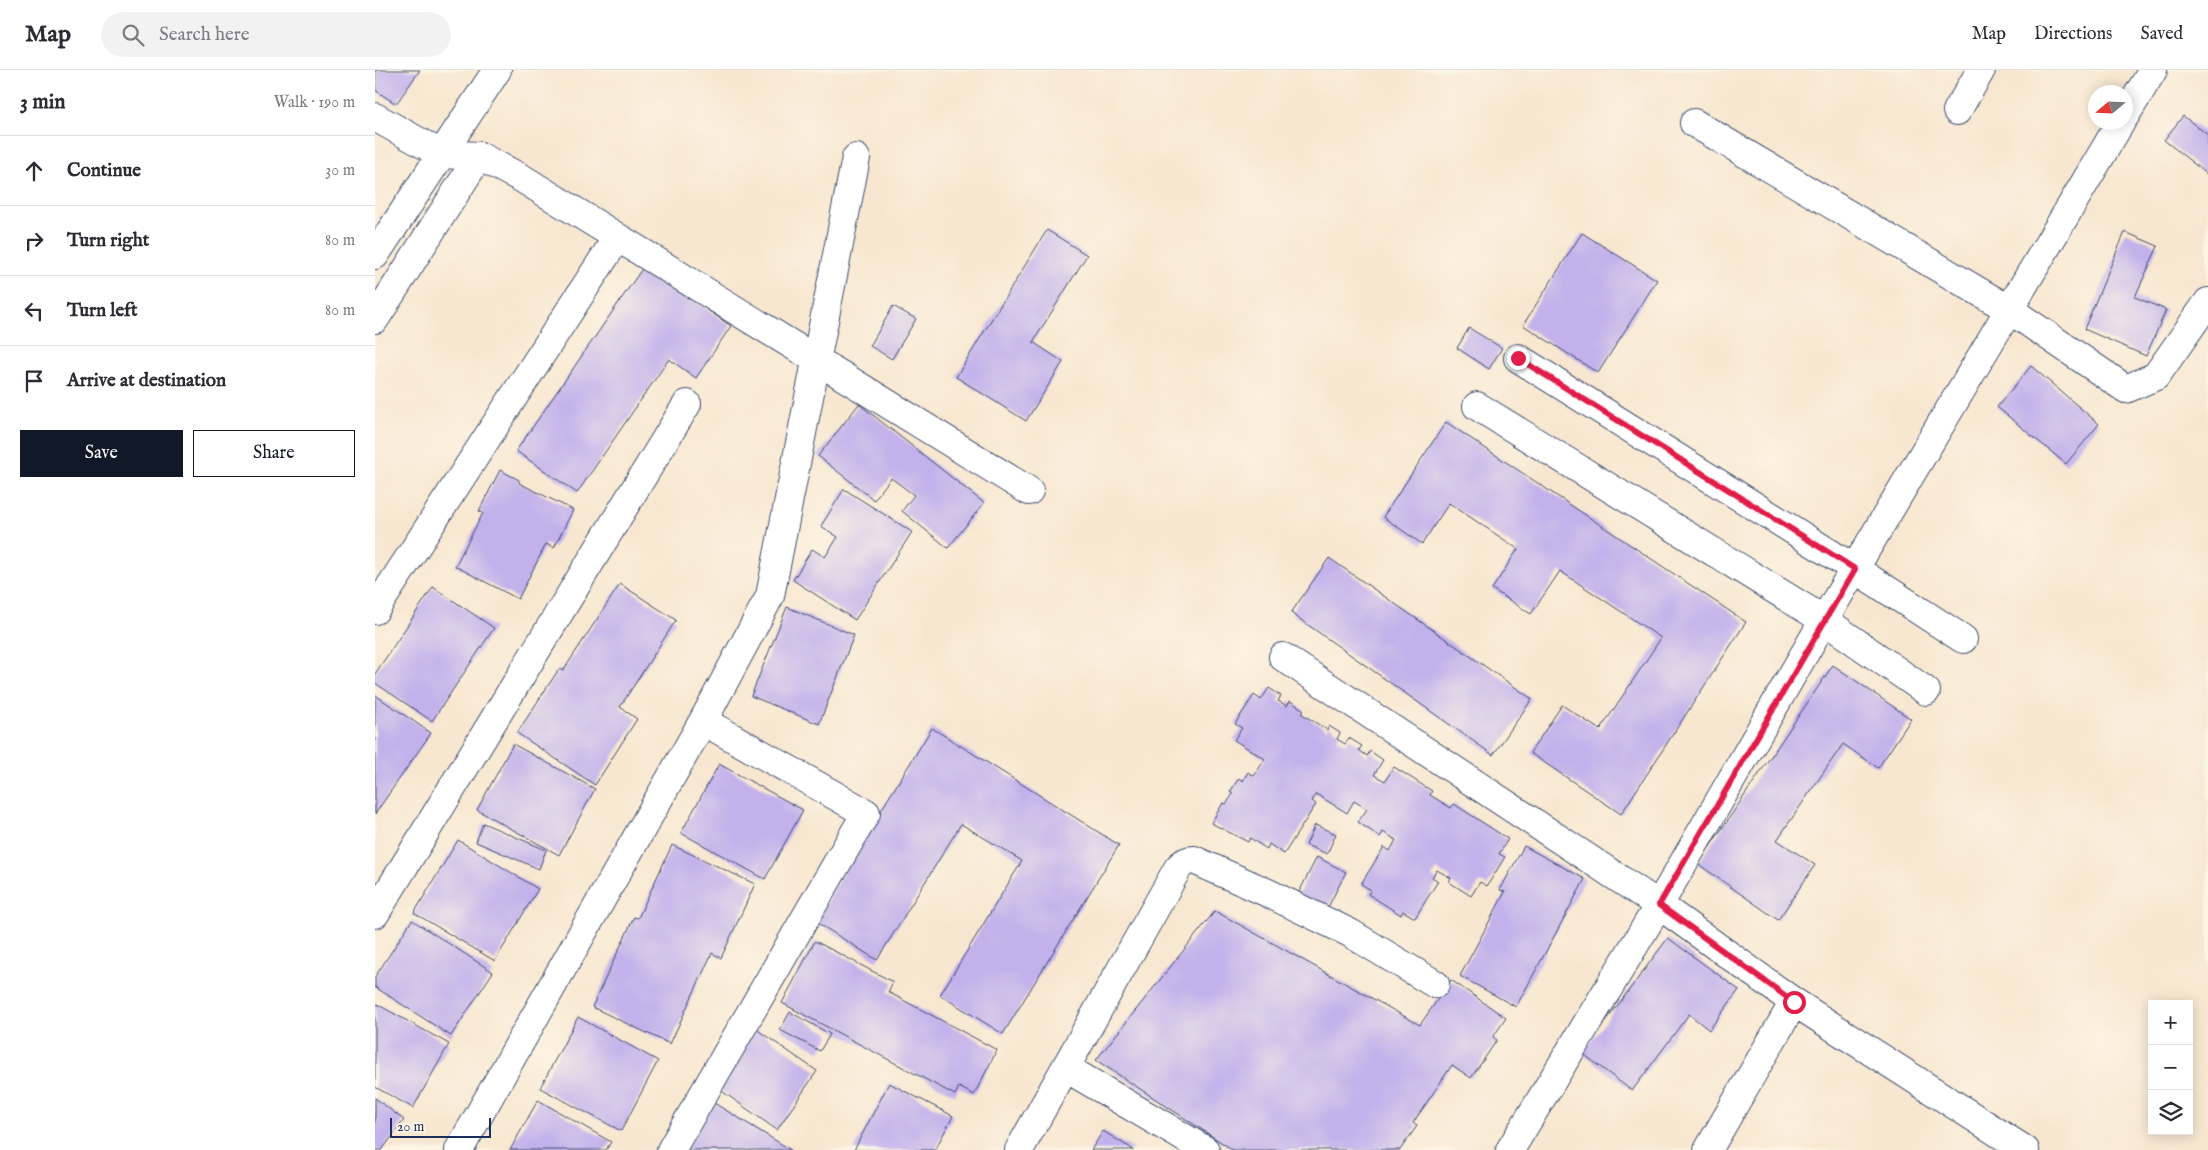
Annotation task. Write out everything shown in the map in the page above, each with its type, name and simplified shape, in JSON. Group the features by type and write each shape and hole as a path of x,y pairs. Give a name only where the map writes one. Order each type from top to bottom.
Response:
{"street":[{"path":"375,255 497,70"},
{"path":"1957,111 1981,70"},
{"path":"2133,103 2153,70"},
{"path":"375,117 441,154 479,156 523,179 1029,491"},
{"path":"1694,123 2009,310 2127,389 2155,376 2208,302"},
{"path":"1509,1150 1659,905 1824,620 2116,130"},
{"path":"375,319 479,156"},
{"path":"459,1150 703,721 770,596 856,158"},
{"path":"375,610 617,238"},
{"path":"1518,358 1855,569 1963,639"},
{"path":"375,914 687,404"},
{"path":"1477,406 1824,620 1926,691"},
{"path":"1283,657 1659,905 1794,1002 2025,1150"},
{"path":"671,1150 866,813 703,721"},
{"path":"1019,1150 1179,868 1189,860 1194,860 1268,893 1350,933 1435,984"},
{"path":"1707,1150 1794,1002"},
{"path":"1066,1068 1205,1150"}],"building":[{"path":"375,70 420,70 396,104 375,90"},
{"path":"2183,116 2208,135 2208,175 2164,140"},
{"path":"1047,230 1087,255 1033,342 1063,362 1026,421 956,377"},
{"path":"2125,232 2158,246 2135,297 2166,310 2146,356 2084,329"},
{"path":"1582,233 1657,280 1598,373 1523,325"},
{"path":"644,266 731,326 696,378 669,359 577,493 516,451"},
{"path":"893,306 916,319 892,359 870,346"},
{"path":"1469,328 1502,348 1489,369 1457,348"},
{"path":"2031,366 2099,424 2066,464 1997,407"},
{"path":"859,404 984,503 948,548 902,511 914,495 891,478 874,500 818,456"},
{"path":"1446,422 1746,622 1621,814 1530,753 1562,705 1600,730 1661,638 1560,571 1531,614 1492,589 1518,549 1449,503 1422,544 1383,517"},
{"path":"500,470 519,480 519,483 573,510 554,548 546,544 518,599 455,566 483,513 479,511"},
{"path":"844,489 912,532 855,620 793,580 812,549 825,557 838,537 821,526"},
{"path":"1329,558 1532,699 1493,755 1291,613"},
{"path":"620,584 676,620 620,707 637,719 595,785 517,733 559,669 563,671"},
{"path":"433,587 494,628 432,721 375,683 375,674"},
{"path":"787,607 854,635 819,724 751,696"},
{"path":"1833,665 1911,719 1878,768 1843,744 1777,840 1815,865 1778,920 1698,864"},
{"path":"1269,688 1281,696 1278,701 1287,706 1290,701 1304,710 1302,714 1327,730 1329,726 1340,733 1337,739 1345,744 1349,738 1362,746 1359,750 1367,756 1370,751 1383,760 1374,775 1385,781 1394,767 1432,791 1430,795 1451,808 1454,804 1508,839 1499,854 1505,857 1487,886 1480,882 1471,896 1449,882 1451,878 1437,870 1432,877 1438,881 1415,918 1403,911 1401,915 1368,894 1371,890 1361,884 1384,847 1390,851 1396,840 1383,832 1380,837 1358,822 1367,809 1354,801 1347,813 1316,794 1312,801 1316,804 1284,854 1269,844 1267,849 1250,838 1248,842 1211,823 1223,803 1226,804 1233,794 1230,792 1239,778 1243,781 1248,772 1254,776 1265,759 1234,740 1242,728 1235,724 1254,695 1261,700"},
{"path":"375,695 431,733 375,814"},
{"path":"932,728 1119,845 1003,1034 940,995 1022,861 961,824 877,960 816,922 852,857"},
{"path":"513,744 595,789 559,855 477,810"},
{"path":"719,764 803,810 765,879 681,833"},
{"path":"483,823 546,850 539,869 476,842"},
{"path":"1315,825 1336,834 1327,854 1306,845"},
{"path":"458,840 538,889 495,961 414,913"},
{"path":"672,845 755,884 721,958 712,953 670,1044 592,1007 634,917 638,918"},
{"path":"1524,846 1585,879 1516,1007 1460,976 1505,892 1500,890"},
{"path":"1317,857 1346,872 1324,915 1295,900"},
{"path":"1215,911 1420,1025 1451,980 1506,1018 1493,1037 1497,1040 1471,1078 1452,1065 1413,1123 1417,1126 1400,1150 1233,1150 1096,1060"},
{"path":"412,920 493,972 451,1036 375,987 375,977"},
{"path":"1668,938 1739,990 1709,1030 1689,1014 1632,1091 1582,1053"},
{"path":"815,941 893,982 888,992 997,1050 974,1095 959,1087 955,1095 782,1003"},
{"path":"375,1003 449,1044 413,1108 375,1087"},
{"path":"790,1012 830,1034 820,1051 780,1030"},
{"path":"578,1017 658,1061 621,1131 540,1088"},
{"path":"756,1029 817,1071 777,1130 716,1087"},
{"path":"889,1083 953,1116 935,1150 854,1150"},
{"path":"375,1098 404,1120 382,1150 375,1150"},
{"path":"538,1100 611,1142 606,1150 510,1150"},
{"path":"714,1103 791,1150 686,1150"},
{"path":"1103,1131 1134,1150 1091,1150"}],"route":[{"path":"1518,358 1855,569 1659,905 1794,1002"}]}
